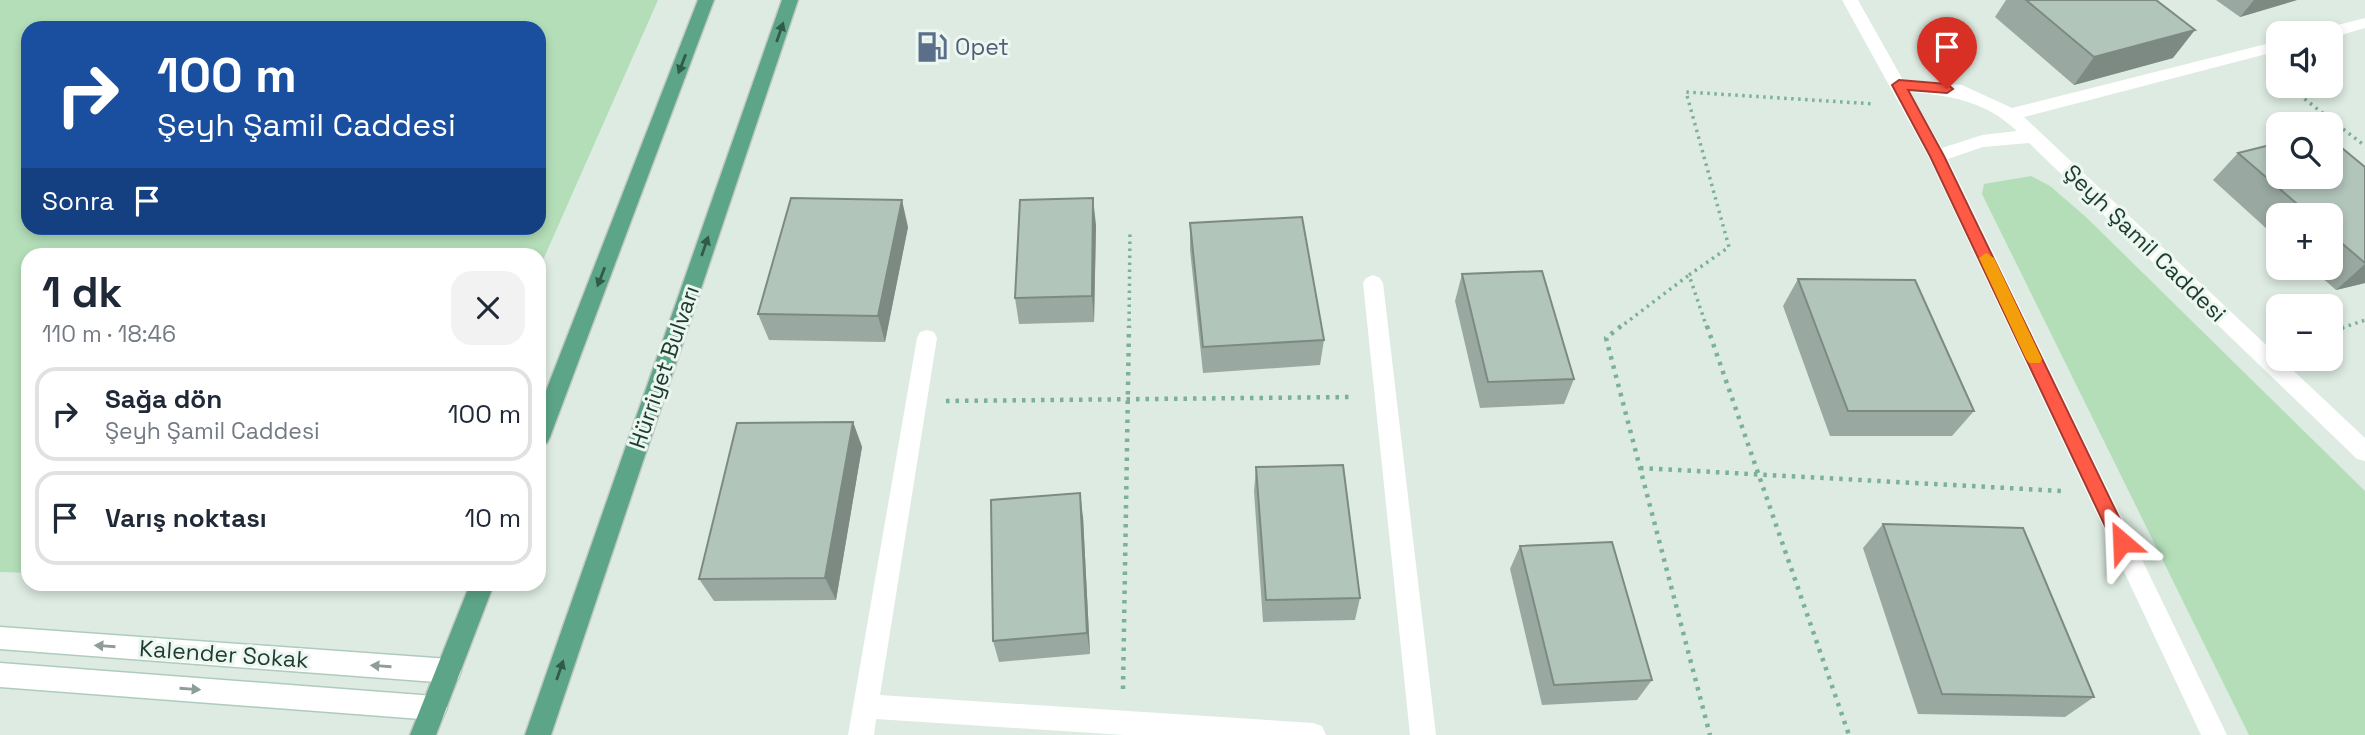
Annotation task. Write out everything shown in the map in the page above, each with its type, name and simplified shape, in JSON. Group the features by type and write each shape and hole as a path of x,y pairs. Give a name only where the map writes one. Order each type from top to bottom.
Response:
{"main road":[{"path":"546,419 706,0"},
{"name":"Hürriyet Bulvarı","path":"538,735 790,0"},
{"path":"423,735 479,591"}],"street":[{"path":"1850,0 1937,156 2214,735"},
{"path":"2343,29 2365,23"},
{"path":"2010,114 2266,49"},
{"name":"Şeyh Şamil Caddesi","path":"1899,85 1962,91 2010,114 2365,452"},
{"path":"1937,156 1982,141 2033,136"},
{"path":"1373,283 1423,735"},
{"path":"861,735 927,338"},
{"name":"Kalender Sokak","path":"0,638 449,671"},
{"name":"Kalender Sokak","path":"0,675 434,708"},
{"path":"866,706 1313,735"}],"path":[{"path":"1710,735 1606,338 1729,247 1686,92 1911,106"},
{"path":"2303,98 2365,146"},
{"path":"1122,722 1130,230"},
{"path":"1689,275 1849,735"},
{"path":"2343,328 2365,320"},
{"path":"917,401 1385,397"},
{"path":"1640,468 2098,493"}],"green space":[{"path":"0,0 658,0 546,253 546,248 21,248 21,573 0,572"},
{"path":"2031,176 2050,186 2087,218 2365,491 2365,735 2249,735 1982,194 1984,184"}],"building":[{"path":"2026,0 2156,0 2195,30 2094,57"},
{"path":"2266,146 2266,177 2238,153"},
{"path":"2343,149 2365,167 2365,263 2343,244 2343,203 2296,203 2280,189 2343,189"},
{"path":"791,198 902,200 878,316 758,314"},
{"path":"1093,198 1092,296 1015,298 1020,200"},
{"path":"1302,217 1324,340 1203,347 1190,223"},
{"path":"1542,271 1574,379 1488,382 1462,274"},
{"path":"1798,279 1915,280 1974,411 1848,411"},
{"path":"853,422 825,578 699,579 737,423"},
{"path":"1343,465 1360,598 1266,600 1256,467"},
{"path":"1080,493 1087,633 993,641 991,500"},
{"path":"1883,524 2023,528 2094,697 1942,694"},
{"path":"1612,542 1652,680 1554,685 1520,546"}],"slow traffic":[{"path":"1986,258 2034,359"}],"place":[{"name":"Opet","path":"932,47"}],"route":[{"path":"1947,89 1899,85 1937,156 2122,542"}]}
